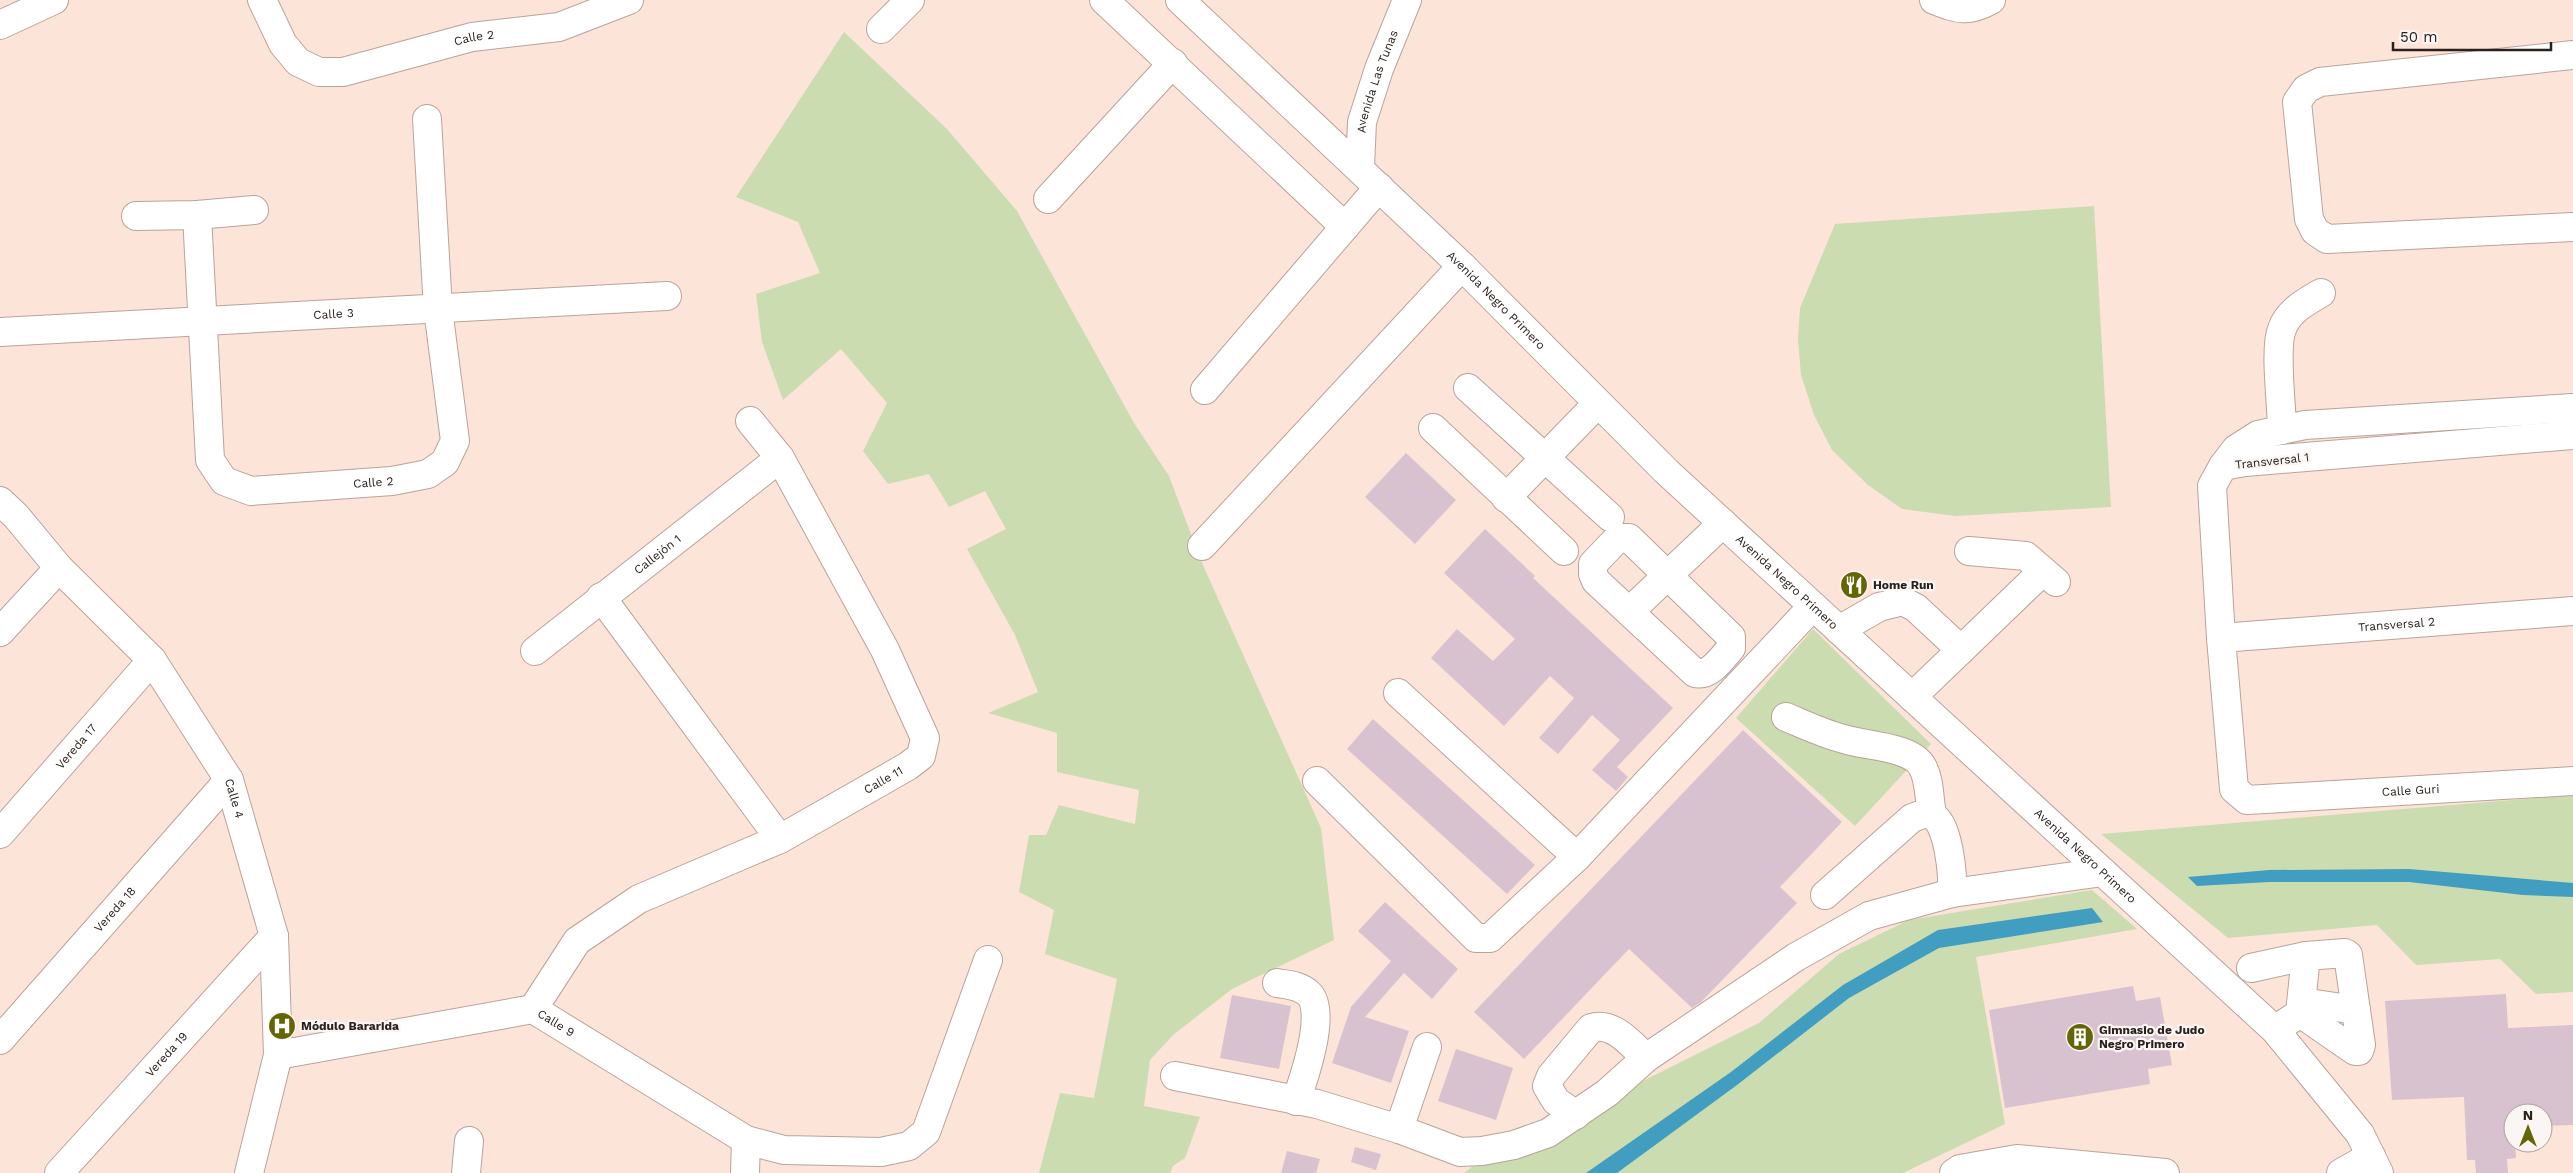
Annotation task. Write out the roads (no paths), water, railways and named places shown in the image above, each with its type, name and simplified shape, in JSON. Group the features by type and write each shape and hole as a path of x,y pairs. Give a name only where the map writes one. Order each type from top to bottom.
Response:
{"street":[{"path":"0,25 54,0"},
{"name":"Calle 2","path":"262,0 283,44 298,62 319,72 343,72 472,37 559,27 629,0"},
{"path":"881,29 910,0"},
{"path":"1104,0 1345,227"},
{"name":"Avenida Negro Primero","path":"1180,0 1360,167 1379,188 1462,266 1667,472 2275,1030 2360,1134 2375,1164"},
{"name":"Avenida Las Tunas","path":"1360,167 1362,122 1379,69 1408,0"},
{"path":"1934,0 1958,10 1978,7 1991,0"},
{"path":"2573,55 2320,82 2306,89 2297,102 2309,219 2314,231 2327,238 2573,227"},
{"path":"1048,199 1173,63"},
{"name":"Calle 2","path":"197,215 210,460 224,481 250,491 392,481 428,474 445,462 455,441 438,309 427,119"},
{"path":"1205,390 1379,188"},
{"path":"136,216 197,215 254,210"},
{"path":"1202,546 1462,266"},
{"path":"2282,430 2279,368 2282,329 2296,308 2321,294"},
{"name":"Calle 3","path":"0,332 667,296"},
{"path":"1468,388 1610,517"},
{"path":"1506,498 1598,403"},
{"path":"2223,466 2236,450 2258,435 2304,425 2573,408"},
{"name":"Calle 11","path":"533,1009 577,941 639,899 780,839 908,766 921,756 926,738 885,650 780,458 750,421"},
{"path":"1433,428 1564,551"},
{"name":"Transversal 1","path":"2247,800 2234,789 2221,638 2212,486 2223,466 2245,462 2573,435"},
{"name":"Callejón 1","path":"535,651 601,597 780,458"},
{"name":"Calle 4","path":"0,501 16,516 59,568 152,660 229,780 274,936 278,1055 249,1173"},
{"path":"1630,611 1723,523"},
{"path":"1629,538 1667,576 1731,638 1731,648 1708,672 1701,674 1695,672 1596,581 1593,574 1594,564 1615,541 1629,538"},
{"path":"1912,697 1961,650 2049,576 2026,556 1970,551"},
{"path":"0,632 59,568"},
{"path":"601,597 780,839"},
{"path":"1839,630 1879,606 1903,601 1916,608 1961,650"},
{"path":"1317,781 1476,938 1490,938 1577,857 1813,606"},
{"name":"Transversal 2","path":"2221,638 2573,611"},
{"name":"Vereda 17","path":"0,834 152,660"},
{"path":"1398,693 1577,857"},
{"path":"1786,717 1843,739 1894,750 1913,758 1921,764 1925,773 1932,815"},
{"name":"Vereda 18","path":"0,1040 229,780"},
{"name":"Calle Guri","path":"2247,800 2573,781"},
{"path":"1825,895 1912,818 1924,814 1932,815 1938,820 1942,828 1952,867 1952,893"},
{"path":"1175,1076 1317,1104 1460,1152 1482,1151 1514,1145 1548,1133 1607,1093 1646,1058 1796,957 1869,916 1952,893 2103,872"},
{"name":"Vereda 19","path":"59,1173 274,936"},
{"path":"2251,968 2306,956 2345,953 2348,955 2361,1045 2359,1051 2355,1051 2301,1007"},
{"path":"2275,1030 2301,1007 2306,956"},
{"name":"Calle 9","path":"278,1055 533,1009 746,1140 784,1150 881,1152 909,1146 926,1132 988,960"},
{"path":"1277,983 1299,986 1308,992 1316,1004 1316,1026 1296,1101"},
{"path":"2301,1007 2356,1010"},
{"path":"1576,1114 1556,1101 1547,1086 1551,1076 1591,1028 1598,1026 1616,1032 1646,1058"},
{"path":"1399,1130 1427,1047"},
{"path":"745,1173 746,1140"},
{"path":"466,1173 469,1141"},
{"path":"1954,1173 1960,1169 2017,1159 2164,1173"},
{"path":"2341,1173 2375,1164"}],"water":[{"path":"2409,869 2573,883 2573,897 2523,895 2409,882 2269,882 2197,886 2188,877 2269,870"},
{"path":"2092,908 2103,922 1939,948 1849,998 1737,1085 1617,1173 1586,1173 1731,1072 1843,985 1938,930"}],"place":[{"name":"Home Run","path":"1854,585"},
{"name":"Módulo Bararida","path":"282,1026"},
{"name":"Gimnasio de Judo Negro Primero","path":"2080,1037"}]}
